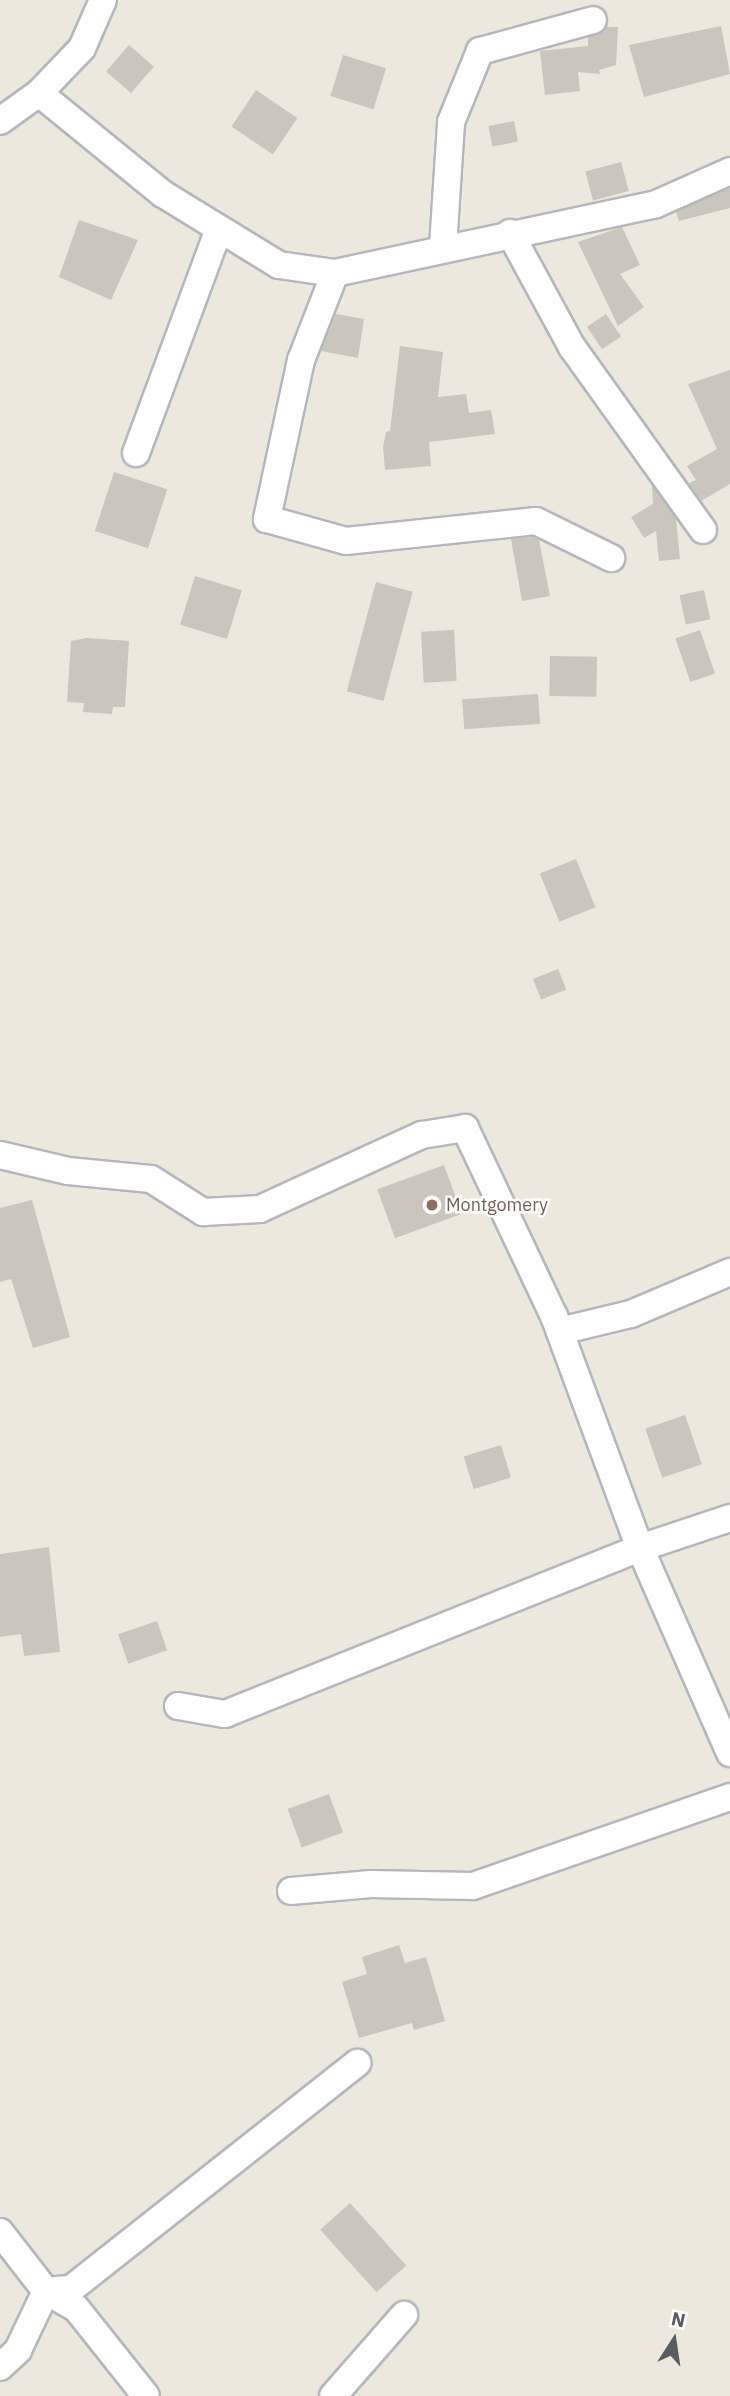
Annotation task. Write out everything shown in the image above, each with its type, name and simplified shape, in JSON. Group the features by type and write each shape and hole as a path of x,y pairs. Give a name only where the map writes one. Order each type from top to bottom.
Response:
{"street":[{"path":"0,121 39,93 82,48 103,0"},
{"path":"443,247 451,122 480,51 593,20"},
{"path":"39,93 163,194 219,229 279,265 335,273 377,267 443,247 656,204 730,171"},
{"path":"136,453 219,229"},
{"path":"510,233 572,347 702,530"},
{"path":"335,273 301,360 268,519 346,541 536,521 611,558"},
{"path":"0,1155 68,1171 151,1179 204,1212 260,1209 422,1135 465,1128 560,1331 640,1548 730,1753"},
{"path":"560,1331 631,1314 730,1272"},
{"path":"178,1706 225,1714 640,1548 730,1518"},
{"path":"291,1891 372,1884 473,1885 730,1797"},
{"path":"46,2291 71,2289 357,2063"},
{"path":"0,2232 46,2291 76,2308 146,2396"},
{"path":"0,2367 18,2350 46,2291"},
{"path":"333,2396 404,2315"}],"building":[{"path":"721,26 730,74 644,97 629,45"},
{"path":"607,27 618,27 616,65 599,70 600,74 578,72 580,91 545,95 540,51 588,46 588,38"},
{"path":"129,45 154,67 131,93 106,71"},
{"path":"343,55 386,68 373,109 330,96"},
{"path":"256,90 297,118 273,154 231,126"},
{"path":"514,121 518,142 492,147 488,126"},
{"path":"621,162 629,191 593,201 585,172"},
{"path":"730,188 730,208 679,221 676,212"},
{"path":"79,220 138,240 111,300 59,277"},
{"path":"622,227 640,265 620,274 644,307 618,326 578,242"},
{"path":"336,314 364,319 358,358 321,351"},
{"path":"606,314 621,336 602,349 587,327"},
{"path":"400,346 443,352 438,397 466,394 469,413 491,410 495,434 429,442 431,466 385,470 383,447 386,432 390,431"},
{"path":"730,370 730,484 701,501 689,483 696,480 687,466 717,449 688,384"},
{"path":"114,472 167,489 148,548 95,531"},
{"path":"652,485 676,519 680,559 659,561 656,531 644,538 631,517 653,504"},
{"path":"533,537 539,540 550,596 522,601 511,539"},
{"path":"195,576 242,590 227,639 180,625"},
{"path":"376,582 413,592 383,701 347,691"},
{"path":"704,590 710,619 686,625 680,595"},
{"path":"454,630 457,681 424,683 421,632"},
{"path":"700,630 715,673 690,682 675,638"},
{"path":"87,638 129,641 125,707 113,707 112,714 83,712 84,703 67,702 71,641"},
{"path":"550,656 597,657 596,697 549,696"},
{"path":"538,694 540,724 464,729 462,699"},
{"path":"576,859 595,907 559,922 540,874"},
{"path":"558,969 566,989 541,1000 533,979"},
{"path":"444,1165 462,1214 395,1238 377,1189"},
{"path":"32,1200 70,1337 33,1348 11,1279 0,1282 0,1208"},
{"path":"685,1415 702,1464 662,1478 645,1429"},
{"path":"501,1445 511,1478 474,1489 464,1456"},
{"path":"49,1547 60,1652 24,1656 21,1634 0,1637 0,1554"},
{"path":"157,1621 167,1650 128,1664 118,1634"},
{"path":"329,1794 343,1833 302,1848 288,1809"},
{"path":"399,1945 405,1963 426,1957 445,2021 414,2030 412,2023 359,2038 342,1982 367,1974 362,1957"},
{"path":"350,2203 406,2265 376,2292 320,2230"}],"place":[{"name":"Montgomery","path":"432,1205"}]}
